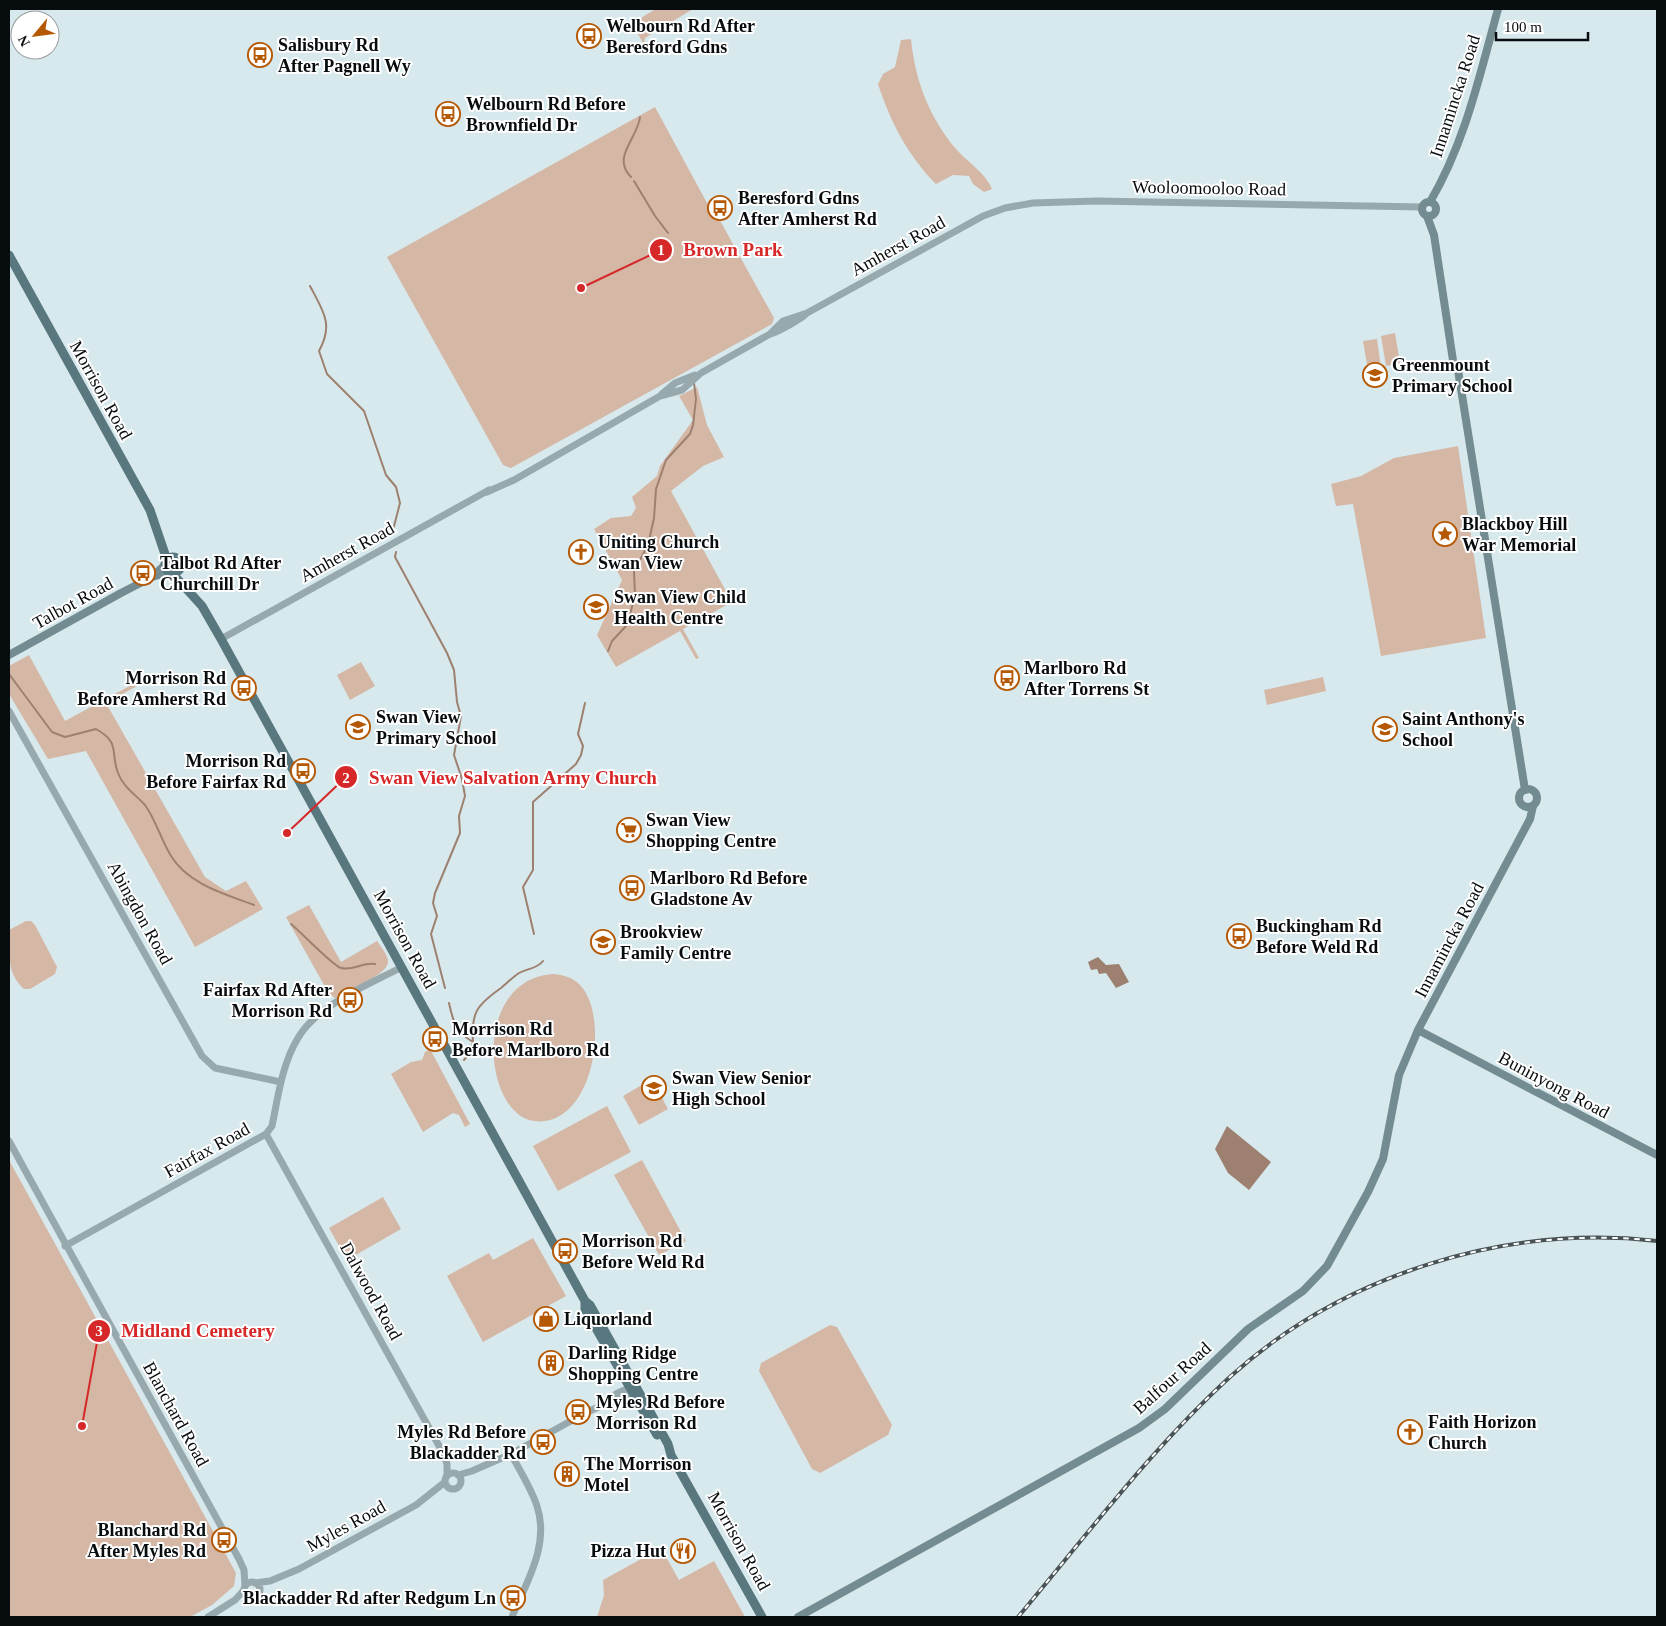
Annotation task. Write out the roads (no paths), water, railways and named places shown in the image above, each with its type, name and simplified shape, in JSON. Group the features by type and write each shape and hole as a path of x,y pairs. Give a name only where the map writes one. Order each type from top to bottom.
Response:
{"main road":[{"name":"Innamincka Road","path":"1426,212 1436,209 1432,202 1438,195 1437,191 1456,151 1498,9"},
{"path":"1432,202 1426,212 1434,235 1454,364 1453,371 1464,439 1471,462 1519,761 1528,789"},
{"name":"Morrison Road","path":"9,255 150,510 170,565 202,606 222,639 585,1301 595,1312 664,1447 671,1455 762,1617"},
{"name":"Morrison Road","path":"170,565 178,571 181,566 193,594"},
{"name":"Talbot Road","path":"9,656 152,577 170,565"},
{"path":"1528,789 1536,792 1538,798 1533,806 1524,806 1519,800 1519,796 1528,789"},
{"name":"Innamincka Road","path":"1521,837 1526,816 1524,806"},
{"name":"Innamincka Road","path":"1400,1083 1417,1032 1521,837 1530,819 1533,806"},
{"name":"Buninyong Road","path":"1417,1032 1657,1155"},
{"name":"Balfour Road","path":"798,1617 1139,1428 1164,1409 1248,1329 1303,1291 1327,1266 1376,1176 1383,1159 1400,1083"}],"street":[{"name":"Wooloomooloo Road","path":"1005,208 1046,202 1086,201 1412,207 1426,212"},
{"name":"Amherst Road","path":"222,639 487,492 492,492 522,473 660,396 675,383 701,373 770,334 783,321 807,313 974,220 1005,208"},
{"name":"Abingdon Road","path":"9,712 202,1056 215,1068 281,1082"},
{"name":"Fairfax Road","path":"65,1246 266,1134 272,1126 281,1082 292,1049 311,1021 328,1008 402,967"},
{"name":"Dalwood Road","path":"266,1134 420,1410 447,1464 452,1479"},
{"name":"Blanchard Road","path":"9,1141 244,1570 254,1583"},
{"name":"Myles Road","path":"208,1617 235,1600 245,1588 254,1583 270,1581 299,1569 416,1504 452,1479 511,1454 613,1399 618,1400 633,1388"},
{"path":"511,1454 535,1500 541,1527 535,1562 512,1617"},
{"name":"Blanchard Road","path":"244,1570 245,1588"},
{"name":"Myles Road","path":"235,1600 256,1597 270,1581"},
{"path":"254,1583 260,1591"},
{"path":"245,1588 248,1598"}],"waterway":[{"path":"631,177 626,170 625,155 640,117"},
{"path":"634,181 655,216 668,233"},
{"path":"310,286 323,310 325,318 326,333 319,351 327,374 364,411 386,475 396,487 400,503 393,530"},
{"path":"608,651 612,641 627,625 635,596 634,571 648,545 654,518 656,489 666,460 690,434 693,425 696,399 694,383"},
{"path":"396,552 395,557 447,653 454,670 457,702 461,716 454,755 462,779 465,796 459,816 460,833 435,893 433,903 437,916 431,934 445,988"},
{"path":"9,674 52,732 65,737 96,729 109,739 112,744 120,778 149,811 167,850 178,866 208,887 254,905"},
{"path":"534,934 523,887 533,870 533,802 576,764 581,755 583,746 578,734 585,703"},
{"path":"291,924 341,968 375,964"},
{"path":"473,1042 475,1016 477,1010 486,999 519,973 535,967 543,961"},
{"path":"449,1003 456,1026 473,1042 470,1053 464,1060"}],"railway":[{"path":"1018,1617 1120,1493 1202,1404 1231,1376 1276,1340 1324,1309 1376,1284 1430,1264 1486,1249 1543,1241 1600,1238 1657,1241"}],"place":[{"name":"Welbourn Rd After Beresford Gdns","path":"589,36"},
{"name":"Salisbury Rd After Pagnell Wy","path":"260,55"},
{"name":"Welbourn Rd Before Brownfield Dr","path":"448,114"},
{"name":"Beresford Gdns After Amherst Rd","path":"720,208"},
{"name":"Brown Park","path":"581,288"},
{"name":"Greenmount Primary School","path":"1375,375"},
{"name":"Blackboy Hill War Memorial","path":"1445,534"},
{"name":"Uniting Church Swan View","path":"581,552"},
{"name":"Talbot Rd After Churchill Dr","path":"143,573"},
{"name":"Swan View Child Health Centre","path":"596,607"},
{"name":"Marlboro Rd After Torrens St","path":"1007,678"},
{"name":"Morrison Rd Before Amherst Rd","path":"244,688"},
{"name":"Swan View Primary School","path":"358,727"},
{"name":"Saint Anthony's School","path":"1385,729"},
{"name":"Morrison Rd Before Fairfax Rd","path":"303,771"},
{"name":"Swan View Shopping Centre","path":"629,830"},
{"name":"Swan View Salvation Army Church","path":"287,833"},
{"name":"Marlboro Rd Before Gladstone Av","path":"632,888"},
{"name":"Buckingham Rd Before Weld Rd","path":"1239,936"},
{"name":"Brookview Family Centre","path":"603,942"},
{"name":"Fairfax Rd After Morrison Rd","path":"350,1000"},
{"name":"Morrison Rd Before Marlboro Rd","path":"435,1039"},
{"name":"Swan View Senior High School","path":"654,1088"},
{"name":"Morrison Rd Before Weld Rd","path":"565,1251"},
{"name":"Liquorland","path":"546,1319"},
{"name":"Darling Ridge Shopping Centre","path":"551,1363"},
{"name":"Myles Rd Before Morrison Rd","path":"578,1412"},
{"name":"Midland Cemetery","path":"82,1426"},
{"name":"Faith Horizon Church","path":"1410,1432"},
{"name":"Myles Rd Before Blackadder Rd","path":"543,1442"},
{"name":"The Morrison Motel","path":"567,1474"},
{"name":"Blanchard Rd After Myles Rd","path":"224,1540"},
{"name":"Pizza Hut","path":"683,1551"},
{"name":"Blackadder Rd after Redgum Ln","path":"513,1598"}]}
